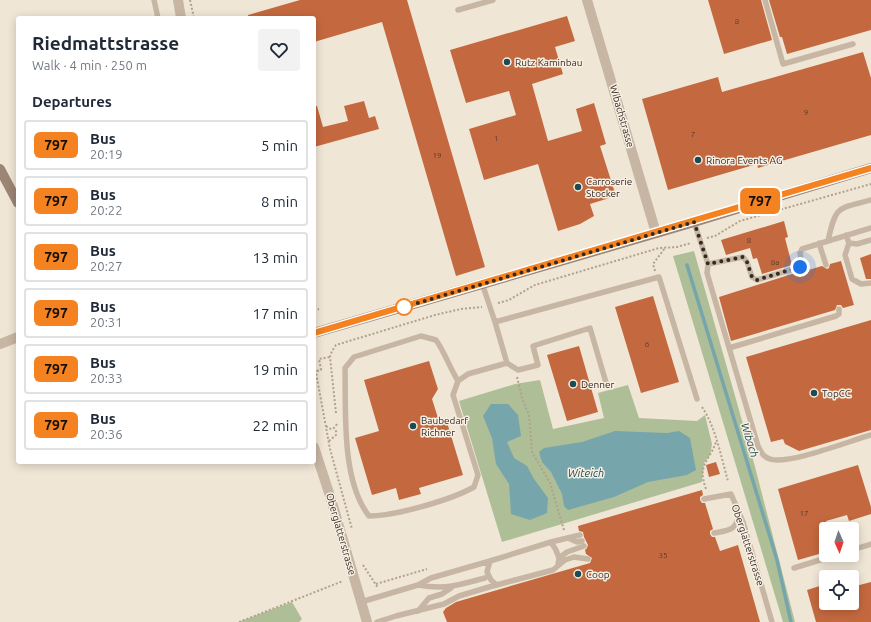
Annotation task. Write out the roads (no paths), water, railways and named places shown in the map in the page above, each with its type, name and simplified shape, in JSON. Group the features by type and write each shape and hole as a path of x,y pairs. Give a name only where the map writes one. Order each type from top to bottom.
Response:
{"main road":[{"path":"316,332 694,222 871,168"},
{"path":"0,169 16,199"}],"street":[{"path":"178,0 181,16"},
{"name":"Wibachstrasse","path":"588,0 656,233"},
{"path":"0,344 16,338"},
{"name":"Oberglatterstrasse","path":"316,453 367,622"}],"lane":[{"path":"154,0 158,16"},
{"path":"458,10 493,0"},
{"path":"765,0 783,64 853,44"},
{"path":"828,241 834,218 839,210 871,200"},
{"path":"694,222 708,264 707,274 758,446 762,454 767,458 777,460 797,457 871,435"},
{"path":"708,264 743,257 747,262 752,277 755,279 760,279 800,267 802,264 801,250 819,243 871,228"},
{"path":"846,235 848,243 845,256 852,279 861,284 871,283"},
{"path":"848,243 857,244 871,240"},
{"path":"819,243 826,265"},
{"path":"495,322 659,277 697,399"},
{"path":"482,283 507,362 518,370 538,365 533,346 590,328 607,386"},
{"path":"729,348 836,316 839,314 838,309"},
{"path":"458,381 449,367 445,353 436,340 421,336 354,357 346,368 348,462 363,508 369,516 383,516 459,495 474,487 478,475 453,394 458,381 468,374 507,362"},
{"name":"Oberglatterstrasse","path":"704,498 731,494 740,514 772,622"},
{"path":"714,533 732,529 737,524 740,514"},
{"path":"361,602 418,585 431,578 551,542 568,538 582,540 559,558"},
{"path":"551,542 559,558 558,565"},
{"path":"859,548 871,544"},
{"path":"377,622 444,604 459,596 553,570 565,560 574,557 588,559"},
{"path":"794,568 819,560"},
{"path":"490,561 487,572 491,580 497,585"},
{"path":"418,585 436,588 453,587 485,578"},
{"path":"418,611 429,598 442,594 453,587"}],"water":[{"path":"491,404 508,404 518,415 521,436 507,442 514,458 527,466 534,479 548,498 547,513 530,520 511,514 509,484 496,464 492,438 483,416"},
{"name":"Witeich","path":"615,431 667,433 679,431 690,438 696,470 687,475 648,482 614,497 568,510 564,506 562,494 551,472 542,462 539,452 544,448 582,442"}],"waterway":[{"name":"Wibach","path":"687,265 777,560 791,622"}],"place":[{"name":"Rutz Kaminbau","path":"507,62"},
{"name":"Rinora Events AG","path":"698,160"},
{"name":"Carroserie Stocker","path":"578,187"},
{"name":"Denner","path":"573,384"},
{"name":"TopCC","path":"814,393"},
{"name":"Baubedarf Richner","path":"413,426"},
{"name":"Coop","path":"578,574"}]}
